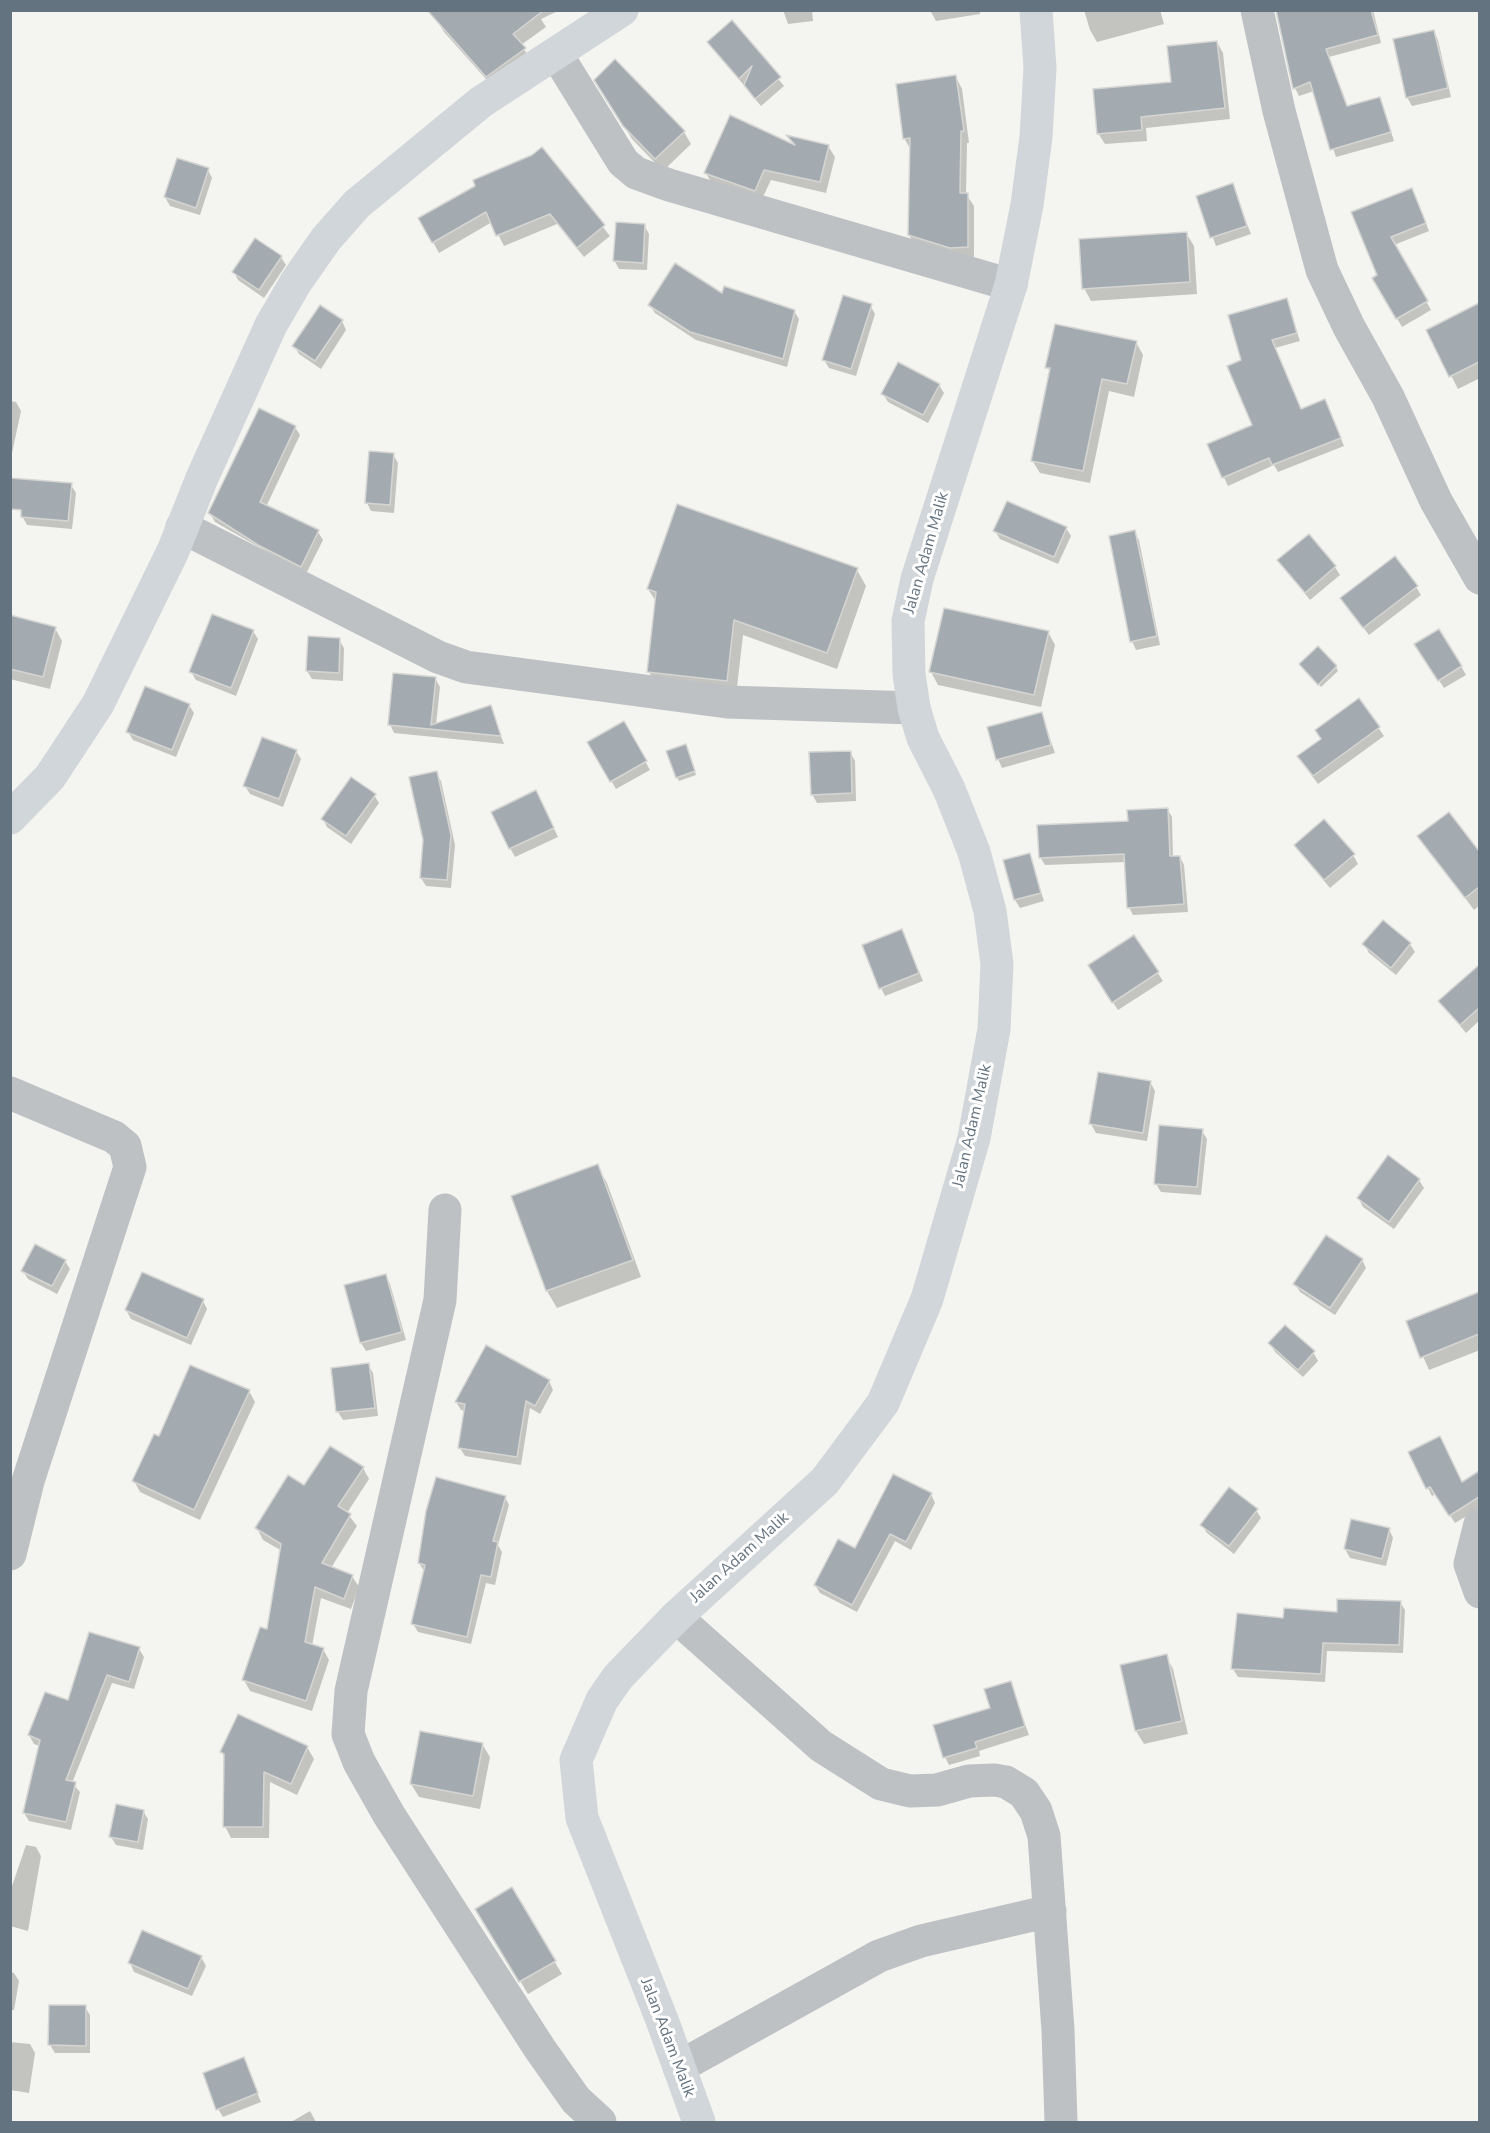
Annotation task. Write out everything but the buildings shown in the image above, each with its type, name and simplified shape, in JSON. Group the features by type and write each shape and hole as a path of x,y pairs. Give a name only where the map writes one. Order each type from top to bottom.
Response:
{"main road":[{"path":"10,818 50,777 98,704 173,551 271,325 296,282 326,239 357,204 481,102 557,55 622,10"},
{"name":"Jalan Adam Malik","path":"699,2122 680,2067 582,1818 576,1760 602,1700 618,1677 676,1617 825,1481 883,1403 927,1299 974,1138 994,1029 997,964 990,910 975,852 949,789 923,738 914,708 909,674 908,621 917,579 1011,285 1036,137 1040,68 1036,10"}],"street":[{"path":"1257,10 1279,111 1322,270 1349,327 1388,397 1436,501 1479,578"},
{"path":"557,55 623,162 636,173 669,185 1011,285"},
{"path":"182,527 438,657 466,666 727,702 914,708"},
{"path":"10,1092 114,1137 125,1146 130,1167 28,1481 10,1554"},
{"path":"446,1210 440,1300 351,1691 348,1734 359,1762 388,1815 576,2100 600,2122"},
{"path":"1479,1524 1470,1564 1479,1592"},
{"path":"676,1617 821,1746 881,1784 910,1791 937,1790 969,1781 994,1780 1006,1782 1024,1793 1035,1810 1044,1836 1061,2122"},
{"path":"680,2067 879,1956 921,1941 1050,1911"}]}
